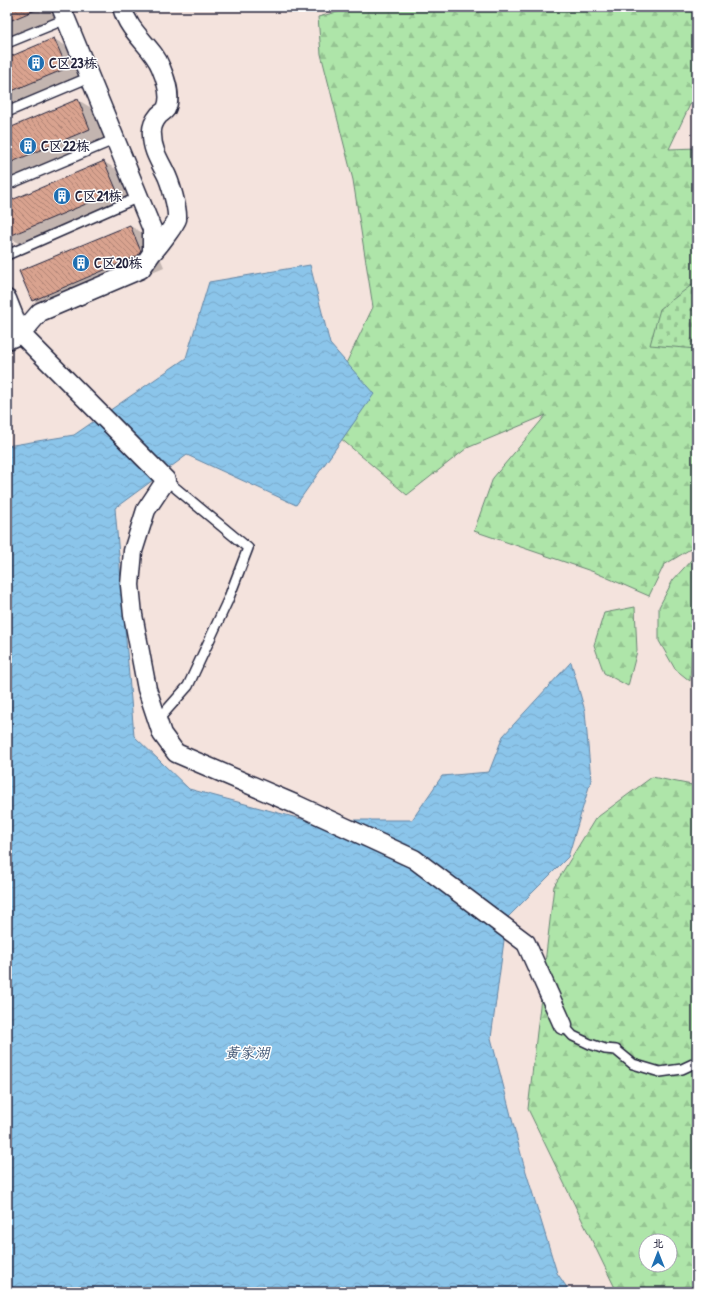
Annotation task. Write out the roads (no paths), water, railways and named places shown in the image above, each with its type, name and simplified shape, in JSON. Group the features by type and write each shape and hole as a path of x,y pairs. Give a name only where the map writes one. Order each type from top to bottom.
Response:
{"street":[{"path":"14,337 40,312 141,269 152,253 161,244 177,220 176,204 166,174 152,146 153,124 158,116 166,110 169,95 161,66 136,34 125,17 122,7"},
{"path":"64,13 152,229 152,253"},
{"path":"7,299 14,337 166,480 146,510 133,551 130,585 133,615 147,689 162,734 176,753 297,805 414,858 526,943 563,1025"}],"lane":[{"path":"7,44 64,13"},
{"path":"7,112 90,77"},
{"path":"7,185 116,139"},
{"path":"7,255 139,196"},
{"path":"157,720 188,686 228,600 248,548 166,480"},
{"path":"563,1025 573,1036 579,1039 605,1049 616,1050 633,1064 660,1072 682,1069 697,1062"}],"water":[{"name":"黄家湖","path":"310,265 330,344 374,394 296,505 187,455 115,508 134,736 189,789 305,820 412,820 442,776 489,772 503,736 571,662 585,711 591,780 568,857 507,918 491,1038 523,1162 557,1273 570,1292 7,1292 7,446 74,435 186,358 209,282"}],"place":[{"name":"C区23栋","path":"36,63"},
{"name":"C区22栋","path":"28,146"},
{"name":"C区21栋","path":"62,196"},
{"name":"C区20栋","path":"81,263"}]}
